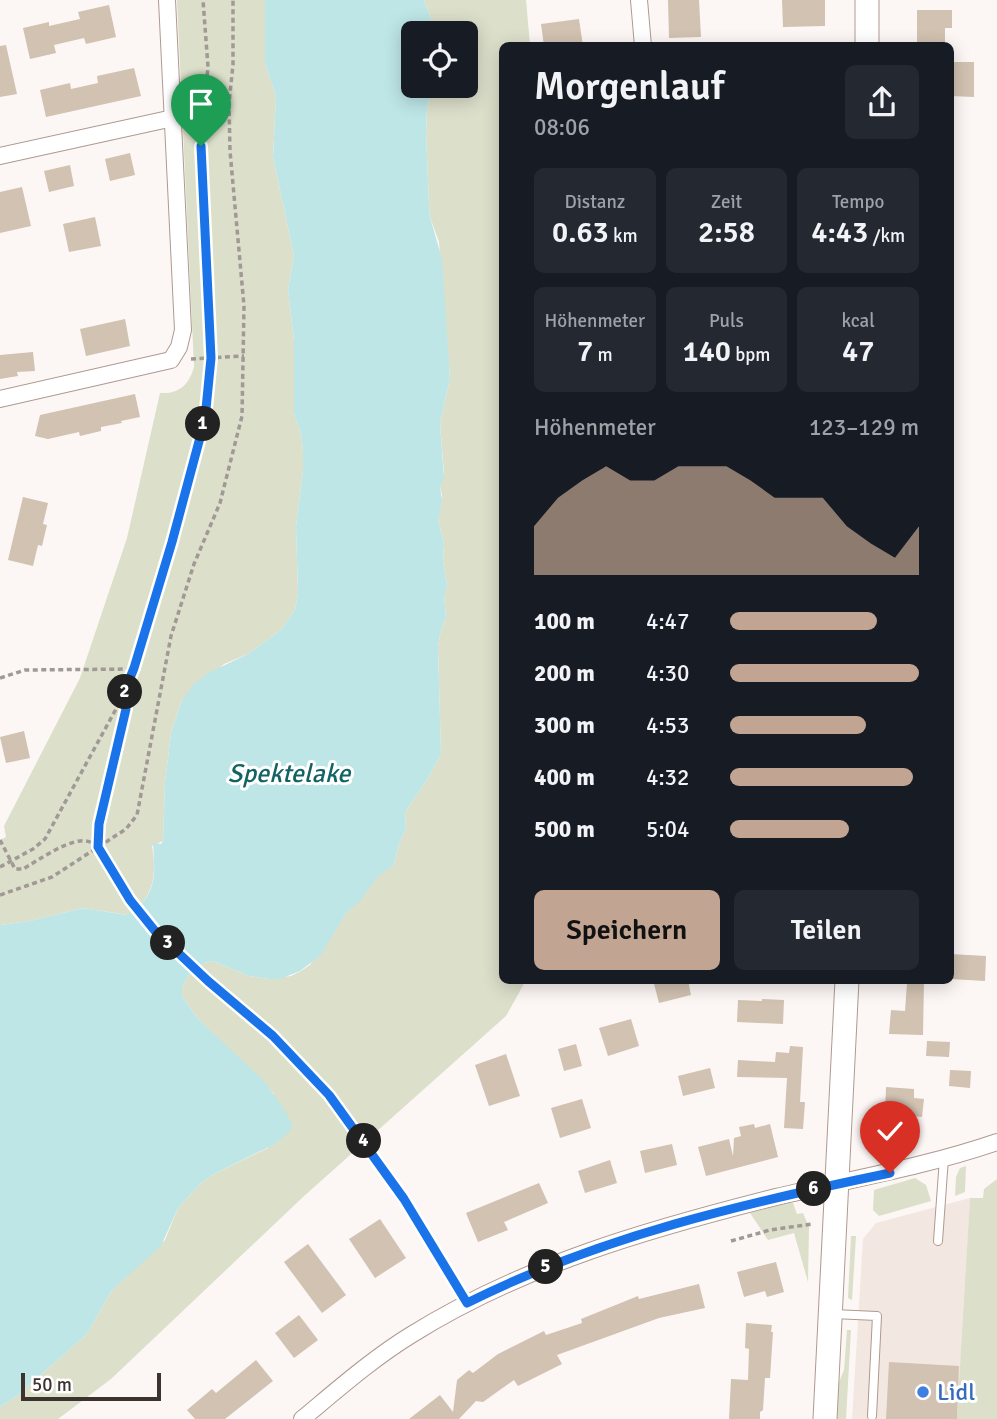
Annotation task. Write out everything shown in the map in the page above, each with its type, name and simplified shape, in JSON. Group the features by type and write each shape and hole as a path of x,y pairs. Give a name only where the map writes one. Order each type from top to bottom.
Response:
{"street":[{"path":"0,400 171,360 179,347 183,330 167,0"},
{"path":"639,0 643,42"},
{"path":"867,0 867,42"},
{"path":"0,156 173,118"},
{"path":"825,1419 847,984"},
{"path":"302,1419 402,1341 467,1303 532,1273 635,1234 779,1197 890,1173 997,1142"}],"lane":[{"path":"938,1241 944,1158"},
{"path":"830,1314 877,1316 872,1416"}],"path":[{"path":"0,867 33,849 44,839 122,698 134,668 172,542 205,419 211,358 201,146 208,67 203,0"},
{"path":"0,895 52,877 126,829 136,815 174,624 194,565 220,503 232,458 242,416 244,356 244,306 230,151 233,0"},
{"path":"205,109 229,103"},
{"path":"211,358 244,356"},
{"path":"0,678 25,670 134,668"},
{"path":"122,698 126,709 99,824 98,847 130,900 155,931 208,981 273,1036 329,1095 404,1199 467,1303"},
{"path":"0,840 15,869 23,869 71,843 82,840 98,847"},
{"path":"730,1241 770,1230 812,1224"}],"shaded area":[{"path":"970,1198 959,1419 852,1419 863,1239 876,1223"}],"green space":[{"path":"177,0 265,0 265,63 276,97 273,157 294,256 288,290 294,341 294,414 301,433 303,452 296,527 298,594 295,610 281,630 248,654 224,664 182,700 171,733 165,783 163,841 152,846 152,885 137,908 128,915 83,908 30,921 0,925 0,840 6,837 4,826 80,678 127,538 160,393 173,392 182,387 194,367"},
{"path":"424,0 526,0 530,42 499,42 499,984 524,984 506,1016 303,1197 111,1379 58,1419 0,1419 0,1407 18,1395 87,1334 112,1290 165,1240 178,1208 201,1183 268,1148 274,1094 198,1019 182,996 182,987 189,975 205,963 213,961 249,976 268,979 291,976 310,965 346,913 377,876 394,865 406,828 405,812 441,754 438,647 446,617 444,595 447,585 443,562 444,544 438,519 442,495 440,487 444,473 440,423 450,378 439,242 430,217 427,109 429,98 478,98 478,21 432,21"},
{"path":"966,1166 965,1192 955,1196 956,1177 960,1168"},
{"path":"915,1178 926,1185 931,1201 879,1216 873,1210 874,1190"},
{"path":"997,1179 997,1419 957,1419 970,1198 983,1198 984,1189"},
{"path":"790,1202 797,1214 803,1213 809,1227 808,1282 794,1233 768,1240 750,1213"},
{"path":"851,1236 856,1236 852,1300 848,1298"},
{"path":"847,1330 851,1330 846,1419 833,1419 835,1392 844,1370"}],"water":[{"name":"Spektelake","path":"265,0 424,0 432,21 401,21 401,98 429,98 426,133 429,205 442,259 450,378 440,423 444,478 440,487 442,501 438,519 444,544 443,562 447,585 444,596 446,617 438,647 441,754 405,812 406,828 394,865 377,877 361,900 346,913 320,956 300,971 280,979 249,976 213,961 205,963 189,975 182,987 182,996 198,1019 264,1081 292,1124 290,1131 275,1144 201,1183 178,1208 161,1246 112,1290 87,1334 18,1395 0,1407 0,925 30,921 83,908 127,915 144,900 154,875 153,843 161,844 163,841 165,783 171,733 182,700 194,684 208,673 248,654 281,630 295,610 298,594 296,527 303,452 301,433 294,414 294,341 288,290 294,256 273,157 276,97 265,63"}],"building":[{"path":"668,0 699,0 701,37 669,38"},
{"path":"782,0 825,0 825,26 783,27"},
{"path":"109,5 116,37 86,44 84,38 54,45 56,53 30,59 23,28 80,19 78,12"},
{"path":"917,10 952,10 952,28 945,28 945,42 917,42"},
{"path":"579,19 582,42 543,42 541,24"},
{"path":"6,45 17,94 0,97 0,46"},
{"path":"954,62 974,62 974,97 954,96"},
{"path":"134,68 141,96 46,117 40,90 70,83 71,89 98,83 97,76"},
{"path":"130,153 135,175 110,181 105,159"},
{"path":"70,165 74,186 49,192 44,171"},
{"path":"22,187 31,226 0,233 0,192"},
{"path":"95,217 101,246 69,252 63,224"},
{"path":"125,319 130,346 86,356 80,329"},
{"path":"33,352 35,371 17,372 18,376 0,379 0,355"},
{"path":"135,394 140,417 101,427 101,431 80,436 79,432 48,439 35,436 40,415"},
{"path":"23,497 48,503 42,546 38,545 33,566 8,560"},
{"path":"24,731 30,758 6,763 0,737"},
{"path":"954,954 986,956 985,981 954,979"},
{"path":"654,984 689,984 691,995 659,1003"},
{"path":"907,984 924,984 923,1035 889,1034 891,1010 905,1011"},
{"path":"738,1000 784,1000 783,1024 737,1022"},
{"path":"631,1019 639,1046 608,1056 599,1028"},
{"path":"927,1041 950,1042 949,1057 926,1056"},
{"path":"576,1044 582,1066 564,1071 558,1049"},
{"path":"790,1046 803,1047 800,1102 805,1102 803,1129 784,1128 787,1078 737,1077 738,1060 775,1062 776,1052 789,1053"},
{"path":"506,1054 520,1096 489,1106 475,1065"},
{"path":"710,1068 715,1088 683,1096 678,1076"},
{"path":"950,1070 971,1071 970,1088 949,1086"},
{"path":"886,1087 914,1089 914,1098 924,1099 922,1117 885,1114"},
{"path":"582,1099 591,1128 560,1138 551,1108"},
{"path":"754,1124 755,1128 770,1124 778,1157 706,1176 698,1147 729,1139 733,1156 734,1138 741,1136 739,1127"},
{"path":"672,1144 677,1165 645,1173 640,1151"},
{"path":"610,1160 617,1183 585,1193 578,1171"},
{"path":"539,1183 548,1203 504,1222 508,1230 478,1242 466,1213"},
{"path":"380,1219 406,1258 375,1278 349,1239"},
{"path":"308,1244 346,1295 322,1313 284,1262"},
{"path":"776,1262 784,1292 767,1297 765,1291 744,1297 737,1272"},
{"path":"699,1284 705,1308 659,1318 557,1355 562,1364 518,1386 514,1380 483,1402 476,1401 459,1419 409,1419 440,1395 453,1412 457,1380 469,1370 473,1373 498,1354 544,1331 546,1335 582,1323 581,1319 638,1296 639,1299"},
{"path":"299,1315 318,1340 294,1358 275,1333"},
{"path":"746,1323 772,1325 770,1378 765,1378 760,1419 729,1419 731,1379 748,1380"},
{"path":"256,1360 273,1381 225,1419 195,1419 187,1410 212,1389 216,1393"},
{"name":"Lidl","path":"889,1362 959,1366 957,1419 886,1419"}],"place":[{"name":"Lidl","path":"923,1392"}],"route":[{"path":"201,146 211,358 205,419 172,542 134,668 122,698 126,709 99,824 98,847 130,900 155,931 208,981 273,1036 329,1095 404,1199 467,1303 532,1273 635,1234 779,1197 890,1173"}]}
